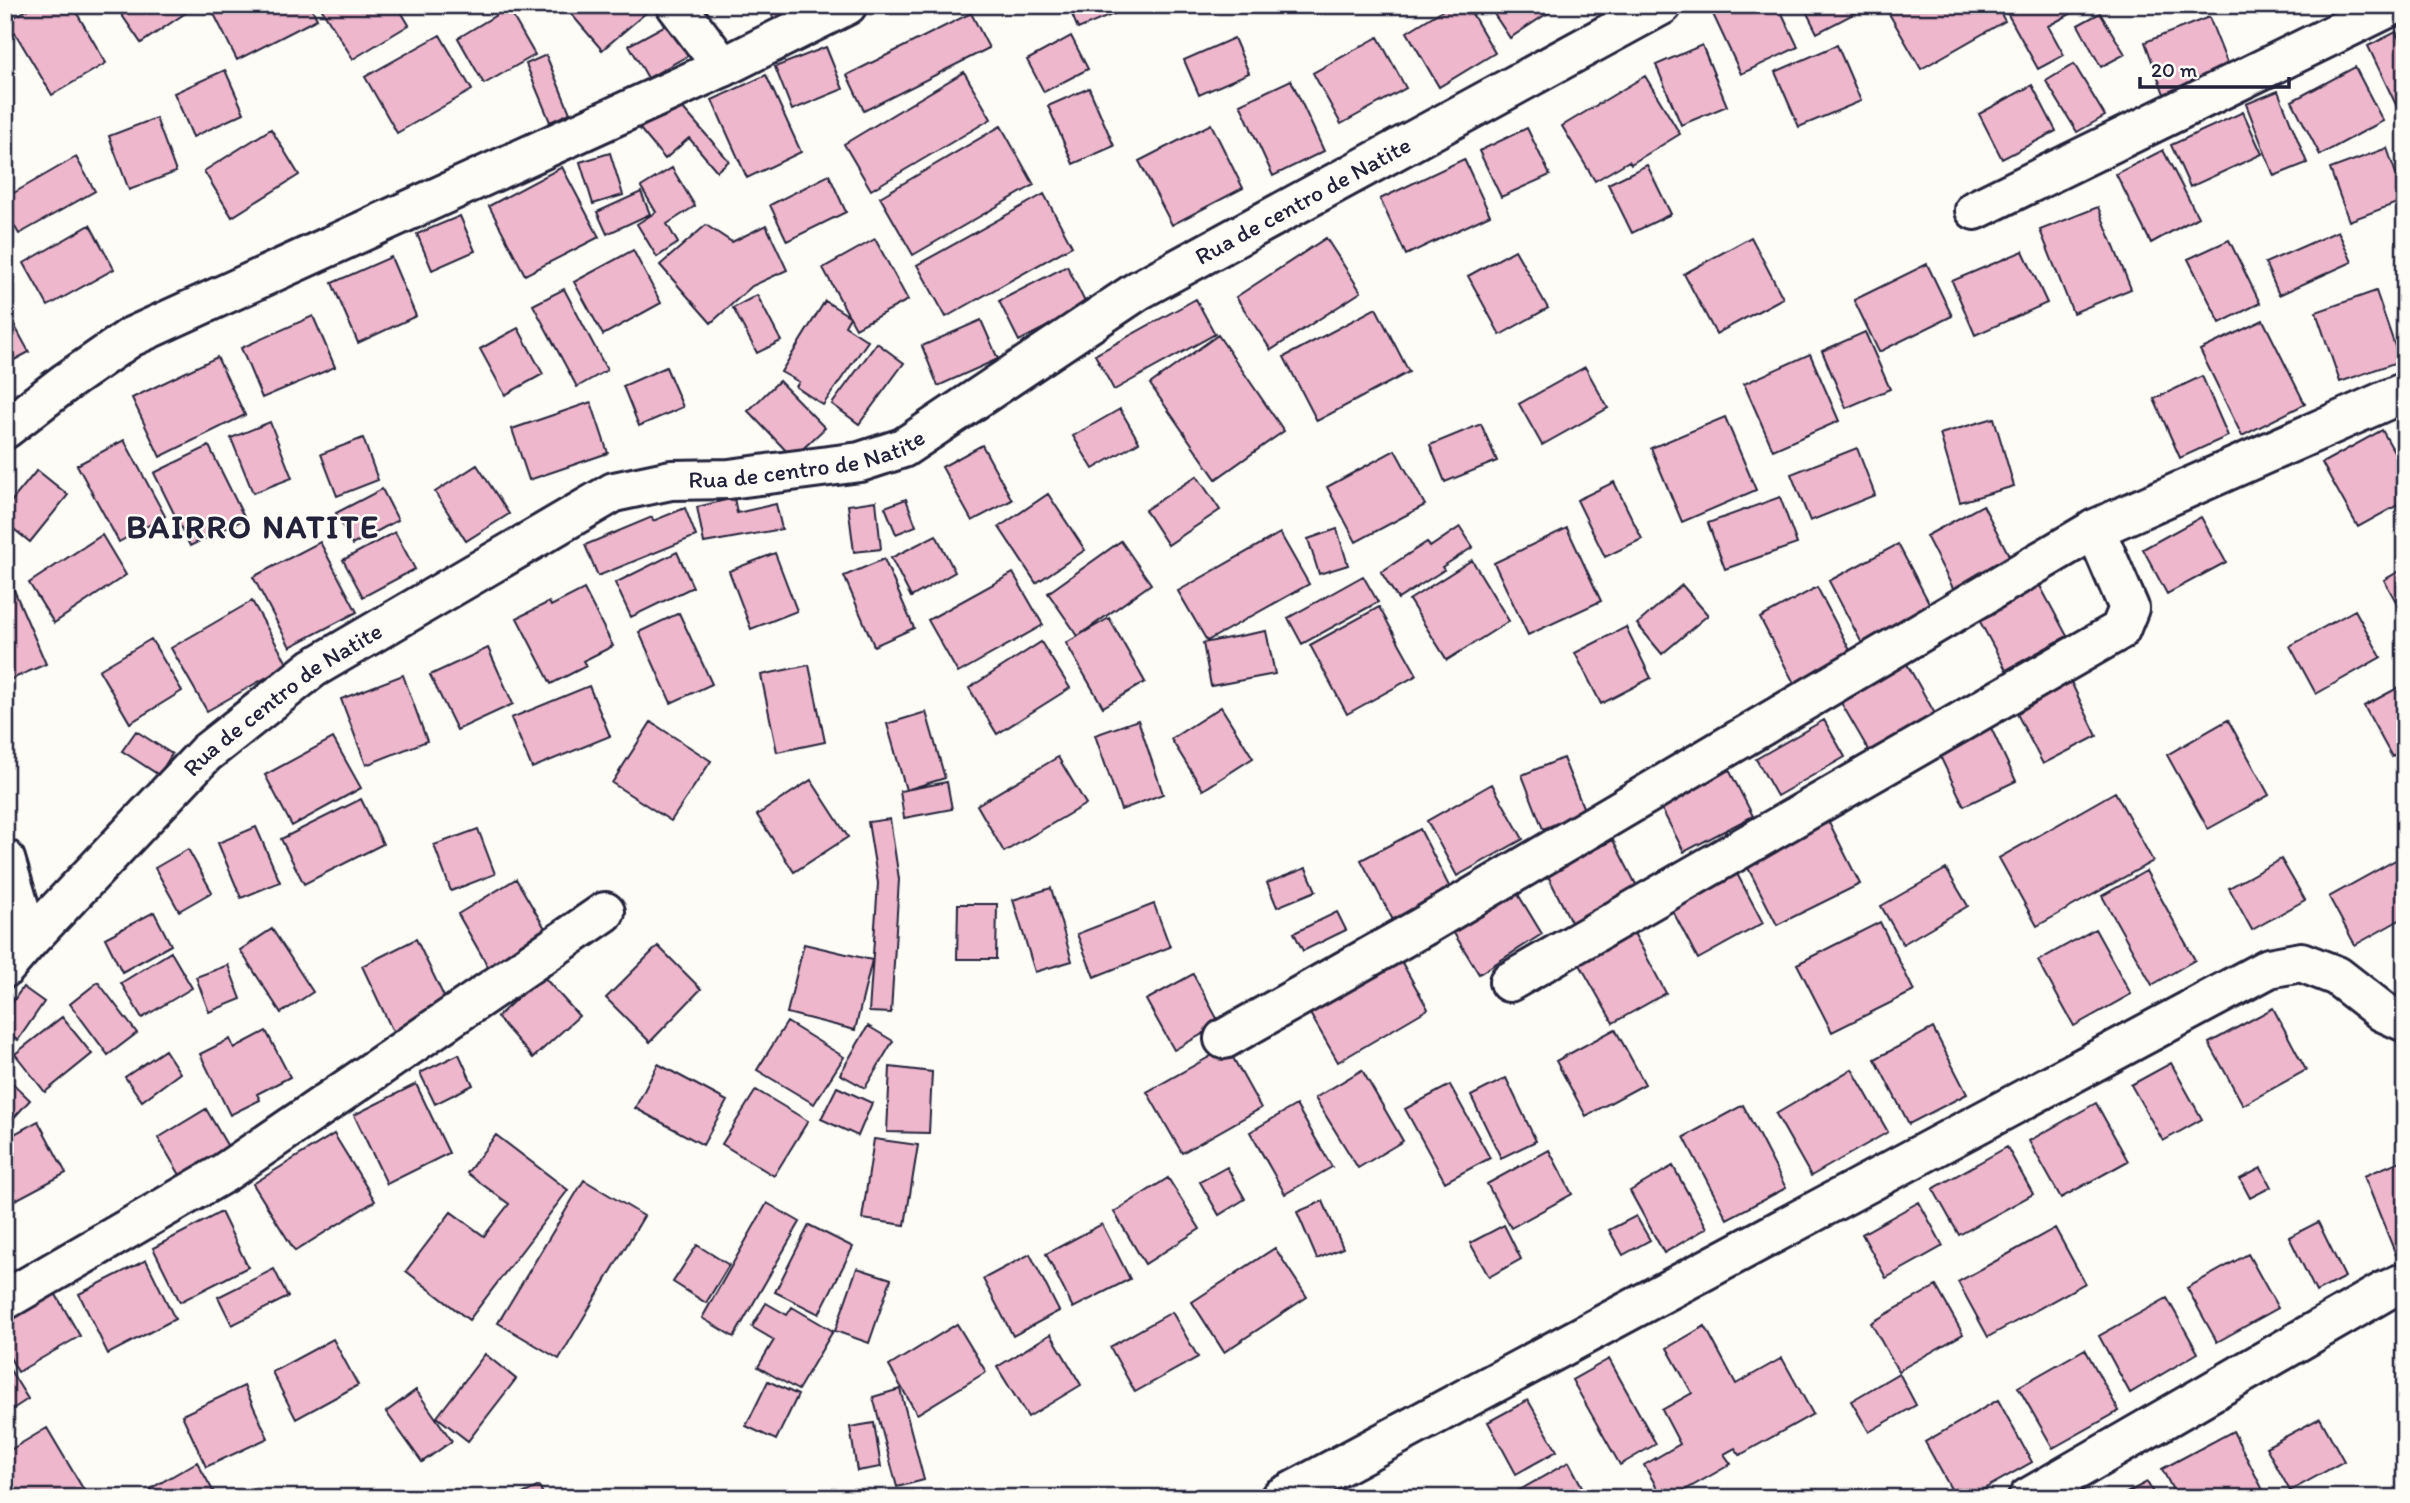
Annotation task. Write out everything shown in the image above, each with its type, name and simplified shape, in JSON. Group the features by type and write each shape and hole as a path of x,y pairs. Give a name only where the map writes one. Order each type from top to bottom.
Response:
{"street":[{"path":"676,5 723,67"},
{"path":"5,429 131,337 723,67 847,5"},
{"name":"Rua de centro de Natite","path":"17,954 206,753 313,668 614,492 671,480 729,479 860,463 903,447 1139,290 1662,5"},
{"path":"1975,211 2394,5"},
{"path":"1224,1039 1436,919 2095,529 2405,392"},
{"path":"1509,982 2120,630 2129,608 2095,529"},
{"path":"5,859 17,954"},
{"path":"5,1300 224,1173 605,912"},
{"path":"1280,1498 2269,968 2301,962 2337,976 2383,1012 2405,1022"},
{"path":"2028,1498 2385,1290 2405,1282"}],"building":[{"path":"35,5 72,5 106,63 52,95 8,21"},
{"path":"115,5 187,5 190,10 141,43"},
{"path":"221,5 310,5 317,19 237,60 212,10"},
{"path":"325,5 397,5 409,25 353,59 321,8"},
{"path":"541,5 561,5 549,15"},
{"path":"569,5 641,5 647,12 602,50 566,8"},
{"path":"767,5 815,5 776,24"},
{"path":"1068,5 1125,5 1126,9 1078,29"},
{"path":"1451,5 1467,5 1495,53 1439,87 1407,32"},
{"path":"1488,5 1560,5 1510,38"},
{"path":"1721,5 1778,5 1798,47 1741,74 1711,10"},
{"path":"1803,5 1869,5 1869,6 1817,33"},
{"path":"1884,5 1996,5 2005,21 1921,69"},
{"path":"2016,5 2087,5 2048,26 2064,55 2038,69 2006,11"},
{"path":"2330,5 2367,5 2336,19"},
{"path":"508,8 535,55 484,84 458,38"},
{"path":"971,13 989,48 864,111 847,75"},
{"path":"2100,13 2125,54 2101,67 2078,25"},
{"path":"2209,17 2229,68 2164,94 2145,42"},
{"path":"671,22 689,55 648,78 629,45"},
{"path":"2396,32 2405,52 2405,104 2397,107 2368,46"},
{"path":"440,35 472,90 397,133 365,77"},
{"path":"1071,36 1088,69 1044,92 1027,60"},
{"path":"1378,37 1406,88 1341,124 1313,73"},
{"path":"1234,38 1249,73 1199,95 1184,60"},
{"path":"1702,45 1727,106 1681,125 1656,65"},
{"path":"1837,45 1861,101 1799,127 1775,72"},
{"path":"826,47 843,89 792,110 775,67"},
{"path":"546,55 570,113 550,122 526,64"},
{"path":"2074,64 2105,116 2077,132 2046,81"},
{"path":"2355,67 2383,121 2320,155 2292,101"},
{"path":"225,70 244,113 193,137 174,93"},
{"path":"964,72 991,119 871,190 844,144"},
{"path":"766,75 801,152 747,178 712,100"},
{"path":"1645,76 1680,134 1631,164 1629,161 1595,181 1562,126"},
{"path":"1291,80 1324,151 1273,176 1240,104"},
{"path":"2032,85 2056,131 2002,159 1979,114"},
{"path":"1089,88 1114,146 1073,164 1048,106"},
{"path":"2278,91 2307,163 2274,176 2246,104"},
{"path":"675,99 729,161 717,171 689,138 665,159 640,129"},
{"path":"2243,112 2262,154 2190,187 2171,145"},
{"path":"156,118 176,172 129,190 109,136"},
{"path":"1211,124 1243,188 1172,225 1139,161"},
{"path":"1001,126 1034,185 913,255 880,197"},
{"path":"1527,128 1550,175 1501,197 1479,151"},
{"path":"271,129 299,175 232,217 204,171"},
{"path":"2387,148 2405,200 2349,221 2330,169"},
{"path":"2163,150 2198,217 2151,243 2116,174"},
{"path":"610,153 623,195 593,204 580,162"},
{"path":"76,157 95,191 19,234 5,210 5,198"},
{"path":"1464,159 1490,215 1406,255 1380,199"},
{"path":"1647,165 1671,214 1632,233 1608,184"},
{"path":"562,167 599,237 525,275 489,206"},
{"path":"672,168 695,206 667,224 678,243 657,257 637,224 656,212 641,187"},
{"path":"829,175 846,212 787,241 770,205"},
{"path":"641,192 650,214 607,234 597,212"},
{"path":"1044,194 1072,246 946,317 917,265"},
{"path":"2098,207 2131,289 2073,313 2040,230"},
{"path":"460,216 475,251 432,270 417,234"},
{"path":"90,225 114,269 48,306 24,263"},
{"path":"706,225 732,242 766,225 787,270 752,286 711,323 660,265"},
{"path":"2338,231 2352,262 2279,295 2265,263"},
{"path":"1751,237 1783,298 1716,334 1684,274"},
{"path":"1326,238 1361,292 1271,350 1236,297"},
{"path":"875,239 908,300 856,328 850,317 845,326 868,341 823,405 796,387 799,382 781,372 825,301 849,316 823,268"},
{"path":"2229,240 2260,303 2220,323 2188,259"},
{"path":"633,250 661,303 603,335 574,282"},
{"path":"1515,250 1548,308 1500,335 1468,276"},
{"path":"2023,251 2047,303 1975,335 1952,281"},
{"path":"391,257 416,316 358,343 332,283"},
{"path":"1927,264 1952,316 1879,352 1854,300"},
{"path":"1067,266 1087,306 1019,341 999,301"},
{"path":"564,289 607,370 577,387 533,305"},
{"path":"2376,291 2400,361 2340,382 2316,312"},
{"path":"757,295 781,341 757,353 733,308"},
{"path":"1196,299 1215,334 1114,390 1095,355"},
{"path":"5,308 29,352 5,365"},
{"path":"1376,308 1409,372 1317,421 1284,357"},
{"path":"313,316 335,367 262,398 241,348"},
{"path":"981,320 998,359 938,386 922,346"},
{"path":"2263,320 2305,404 2242,436 2200,350"},
{"path":"518,328 543,374 505,395 480,349"},
{"path":"1865,332 1890,389 1846,408 1822,351"},
{"path":"1218,335 1284,431 1216,479 1150,384"},
{"path":"877,343 904,363 859,424 832,404"},
{"path":"1810,354 1839,421 1773,450 1744,384"},
{"path":"217,357 245,415 160,457 132,398"},
{"path":"666,367 683,407 639,426 623,386"},
{"path":"1585,367 1608,408 1542,445 1519,404"},
{"path":"2202,376 2228,436 2180,458 2154,399"},
{"path":"779,381 825,428 793,458 748,411"},
{"path":"591,402 608,453 529,480 512,429"},
{"path":"1120,409 1139,442 1093,469 1073,436"},
{"path":"1725,417 1756,490 1682,522 1651,448"},
{"path":"1994,418 2014,486 1960,502 1940,434"},
{"path":"270,422 292,478 253,493 231,438"},
{"path":"1481,424 1497,461 1445,482 1430,445"},
{"path":"2382,430 2405,471 2405,501 2358,527 2322,463"},
{"path":"363,438 378,480 337,496 321,454"},
{"path":"124,440 165,516 119,542 77,465"},
{"path":"982,445 1012,500 972,521 942,467"},
{"path":"209,446 245,519 190,546 154,473"},
{"path":"1857,448 1875,495 1810,521 1791,474"},
{"path":"1395,450 1425,505 1356,542 1327,487"},
{"path":"477,465 509,514 466,541 435,492"},
{"path":"37,470 68,495 30,542 5,522 5,509"},
{"path":"1197,476 1220,510 1168,545 1145,510"},
{"path":"1614,482 1642,539 1605,557 1577,500"},
{"path":"382,489 398,520 352,545 336,513"},
{"path":"1048,494 1085,550 1036,583 999,527"},
{"path":"1780,497 1797,544 1725,569 1708,523"},
{"path":"734,498 737,513 776,504 782,529 704,543 697,507"},
{"path":"906,499 916,526 896,534 885,507"},
{"path":"876,501 881,549 854,552 848,505"},
{"path":"1983,505 2012,561 1955,592 1926,536"},
{"path":"685,508 696,536 598,576 585,545 652,517 653,521"},
{"path":"2201,517 2226,562 2167,594 2143,549"},
{"path":"1460,527 1473,547 1442,567 1444,570 1398,599 1381,572 1427,542 1430,547"},
{"path":"1567,528 1601,601 1528,635 1494,563"},
{"path":"1337,529 1348,565 1319,574 1308,539"},
{"path":"395,532 415,569 363,597 343,560"},
{"path":"1280,533 1309,584 1207,641 1178,591"},
{"path":"102,535 126,575 54,623 29,583"},
{"path":"936,535 955,572 911,597 891,558"},
{"path":"1121,541 1151,584 1078,636 1048,593"},
{"path":"320,542 357,612 290,647 253,577"},
{"path":"1898,544 1935,614 1866,651 1829,581"},
{"path":"677,552 693,587 631,617 615,583"},
{"path":"775,553 797,611 751,629 729,571"},
{"path":"884,559 914,628 874,646 844,576"},
{"path":"1472,560 1509,621 1447,660 1409,600"},
{"path":"2405,568 2405,618 2384,580"},
{"path":"1013,573 1043,625 958,673 928,620"},
{"path":"1363,576 1378,602 1302,644 1288,618"},
{"path":"2039,584 2067,636 2006,670 1978,618"},
{"path":"1682,585 1708,615 1662,654 1637,624"},
{"path":"1817,587 1854,658 1797,689 1760,618"},
{"path":"584,589 613,646 583,661 586,666 551,684 517,618 549,602 551,606"},
{"path":"14,590 46,664 5,682 5,594"},
{"path":"252,601 288,665 207,711 171,648"},
{"path":"1379,607 1417,675 1347,714 1310,645"},
{"path":"2355,610 2381,657 2316,694 2290,646"},
{"path":"679,613 712,684 671,703 639,632"},
{"path":"1109,618 1145,682 1103,707 1066,643"},
{"path":"1626,627 1651,678 1601,704 1575,653"},
{"path":"1266,631 1275,674 1211,686 1203,643"},
{"path":"151,639 182,691 130,723 99,670"},
{"path":"1041,642 1070,688 997,734 969,688"},
{"path":"488,648 513,704 457,730 430,675"},
{"path":"1903,657 1938,719 1872,756 1836,694"},
{"path":"809,665 825,742 777,752 761,675"},
{"path":"403,675 427,741 366,765 341,699"},
{"path":"2071,682 2097,736 2043,764 2015,710"},
{"path":"2405,684 2405,750 2392,757 2364,706"},
{"path":"589,686 610,736 532,768 511,718"},
{"path":"1221,707 1253,758 1203,790 1171,739"},
{"path":"926,712 945,778 906,790 887,724"},
{"path":"1138,720 1163,794 1121,810 1095,735"},
{"path":"1824,720 1845,757 1777,796 1756,759"},
{"path":"2228,720 2269,795 2208,829 2167,755"},
{"path":"651,722 711,761 671,821 612,783"},
{"path":"1991,728 2016,781 1964,806 1939,754"},
{"path":"136,731 172,754 159,775 122,751"},
{"path":"333,738 361,788 292,826 265,775"},
{"path":"1058,757 1086,804 1004,852 977,805"},
{"path":"1563,758 1585,812 1543,829 1522,775"},
{"path":"1726,764 1753,816 1684,852 1657,800"},
{"path":"811,780 848,837 794,872 757,815"},
{"path":"947,782 952,809 904,818 900,791"},
{"path":"1492,784 1523,839 1457,876 1427,821"},
{"path":"2115,792 2153,861 2037,926 1999,858"},
{"path":"361,799 383,844 304,884 281,839"},
{"path":"890,819 899,879 891,1013 869,1012 878,883 868,822"},
{"path":"1829,822 1860,884 1777,925 1746,864"},
{"path":"256,827 280,882 241,898 218,843"},
{"path":"478,829 495,874 451,891 434,845"},
{"path":"1420,829 1452,892 1394,922 1361,860"},
{"path":"1613,840 1640,892 1573,926 1547,874"},
{"path":"188,849 212,892 179,911 155,868"},
{"path":"2401,857 2405,863 2405,917 2355,945 2329,897"},
{"path":"2281,859 2305,900 2252,930 2229,888"},
{"path":"1306,868 1316,891 1277,907 1267,883"},
{"path":"1946,869 1968,906 1903,944 1881,906"},
{"path":"1735,870 1763,923 1698,959 1670,906"},
{"path":"2146,871 2195,960 2152,985 2102,896"},
{"path":"516,879 553,942 494,977 458,914"},
{"path":"1513,886 1542,934 1479,974 1449,925"},
{"path":"1051,888 1072,961 1035,972 1013,900"},
{"path":"958,904 997,904 996,959 957,959"},
{"path":"1154,904 1170,947 1094,977 1077,934"},
{"path":"154,912 171,945 122,972 105,938"},
{"path":"1337,912 1346,930 1303,951 1294,933"},
{"path":"1880,922 1914,991 1832,1032 1797,964"},
{"path":"272,929 313,992 281,1013 240,950"},
{"path":"2095,929 2131,994 2074,1026 2038,961"},
{"path":"1634,933 1666,993 1613,1023 1579,963"},
{"path":"416,939 450,1009 395,1036 362,966"},
{"path":"804,944 872,960 855,1030 787,1013"},
{"path":"658,946 701,989 650,1042 606,998"},
{"path":"171,952 192,988 142,1018 121,983"},
{"path":"1396,952 1428,1009 1338,1062 1305,1005"},
{"path":"228,965 241,999 209,1012 196,977"},
{"path":"1193,974 1220,1024 1174,1050 1146,1000"},
{"path":"542,975 579,1016 533,1058 497,1017"},
{"path":"98,982 137,1033 108,1055 70,1004"},
{"path":"23,987 44,1002 18,1040 5,1031 5,1013"},
{"path":"2273,1008 2306,1070 2243,1105 2209,1043"},
{"path":"62,1017 92,1054 45,1092 15,1054"},
{"path":"787,1022 844,1057 814,1104 757,1070"},
{"path":"868,1026 893,1041 865,1088 840,1074"},
{"path":"1933,1028 1967,1094 1909,1124 1875,1059"},
{"path":"1615,1029 1645,1084 1586,1116 1556,1061"},
{"path":"266,1031 290,1077 257,1094 260,1100 230,1115 200,1054 230,1039 234,1048"},
{"path":"1227,1047 1261,1108 1182,1153 1147,1092"},
{"path":"165,1050 180,1073 142,1101 125,1077"},
{"path":"459,1054 473,1085 435,1104 420,1073"},
{"path":"2171,1063 2202,1119 2163,1141 2131,1085"},
{"path":"658,1064 727,1101 703,1145 635,1108"},
{"path":"890,1067 932,1072 929,1133 887,1132"},
{"path":"1852,1069 1888,1132 1811,1176 1776,1114"},
{"path":"1362,1070 1403,1141 1358,1168 1315,1098"},
{"path":"5,1076 30,1100 10,1122 5,1117"},
{"path":"1506,1078 1536,1141 1501,1158 1471,1096"},
{"path":"416,1084 449,1153 387,1184 354,1115"},
{"path":"1450,1085 1490,1158 1445,1182 1405,1109"},
{"path":"837,1087 872,1103 858,1136 821,1119"},
{"path":"756,1090 808,1121 774,1176 722,1144"},
{"path":"2096,1103 2128,1161 2061,1198 2029,1141"},
{"path":"1296,1105 1332,1167 1285,1194 1250,1132"},
{"path":"1743,1105 1786,1188 1727,1219 1684,1137"},
{"path":"206,1109 231,1152 183,1180 158,1138"},
{"path":"38,1121 66,1173 10,1203 5,1195 5,1139"},
{"path":"334,1134 375,1201 295,1251 253,1184"},
{"path":"496,1135 568,1190 469,1320 406,1271 451,1212 484,1236 509,1204 467,1173"},
{"path":"874,1139 918,1145 905,1225 862,1219"},
{"path":"2007,1147 2033,1194 1959,1235 1933,1189"},
{"path":"1549,1150 1572,1194 1511,1228 1487,1184"},
{"path":"2405,1159 2405,1251 2396,1255 2364,1176"},
{"path":"1673,1166 1707,1228 1664,1253 1630,1191"},
{"path":"1227,1167 1245,1199 1219,1215 1200,1182"},
{"path":"2261,1168 2271,1187 2250,1198 2240,1179"},
{"path":"1168,1178 1200,1229 1145,1264 1114,1212"},
{"path":"584,1180 644,1216 559,1359 498,1323"},
{"path":"1323,1201 1343,1248 1317,1259 1297,1212"},
{"path":"1919,1202 1943,1246 1886,1278 1862,1234"},
{"path":"767,1203 800,1222 734,1337 702,1318"},
{"path":"221,1212 248,1267 180,1302 153,1248"},
{"path":"1636,1216 1650,1240 1623,1255 1609,1230"},
{"path":"2318,1222 2345,1277 2316,1292 2289,1237"},
{"path":"1102,1224 1130,1279 1073,1308 1046,1254"},
{"path":"809,1225 853,1247 819,1314 775,1292"},
{"path":"1504,1225 1521,1259 1489,1277 1470,1243"},
{"path":"2055,1228 2085,1283 1988,1337 1958,1282"},
{"path":"697,1245 729,1265 706,1303 673,1282"},
{"path":"1275,1248 1307,1297 1224,1352 1192,1302"},
{"path":"1030,1254 1059,1311 1013,1336 983,1279"},
{"path":"2248,1254 2278,1308 2217,1342 2187,1288"},
{"path":"146,1260 175,1319 108,1354 79,1294"},
{"path":"857,1268 891,1279 869,1343 835,1331"},
{"path":"274,1269 288,1297 232,1325 218,1297"},
{"path":"48,1281 80,1336 18,1372 5,1349 5,1306"},
{"path":"1936,1286 1963,1334 1898,1371 1871,1323"},
{"path":"2167,1298 2198,1353 2130,1393 2099,1336"},
{"path":"766,1303 787,1315 792,1307 833,1331 798,1390 758,1367 774,1340 752,1327"},
{"path":"1172,1312 1198,1357 1135,1392 1110,1347"},
{"path":"957,1324 986,1372 917,1414 889,1366"},
{"path":"1705,1326 1736,1384 1782,1358 1813,1414 1740,1455 1735,1448 1724,1454 1731,1464 1671,1498 1663,1498 1644,1465 1680,1444 1662,1410 1692,1393 1667,1348"},
{"path":"1051,1334 1081,1385 1028,1417 997,1367"},
{"path":"333,1339 358,1385 296,1419 272,1372"},
{"path":"2085,1349 2119,1411 2053,1448 2018,1387"},
{"path":"485,1354 516,1379 468,1441 437,1417"},
{"path":"1609,1359 1656,1444 1620,1465 1572,1380"},
{"path":"5,1362 28,1399 5,1414"},
{"path":"1899,1373 1916,1405 1869,1432 1851,1401"},
{"path":"768,1381 798,1395 776,1440 746,1426"},
{"path":"244,1386 268,1438 206,1467 182,1415"},
{"path":"900,1389 924,1480 897,1487 873,1397"},
{"path":"416,1390 452,1441 422,1462 386,1412"},
{"path":"1528,1400 1557,1451 1516,1474 1488,1422"},
{"path":"1998,1400 2032,1462 1968,1498 1956,1498 1925,1442"},
{"path":"2320,1418 2344,1461 2290,1491 2266,1447"},
{"path":"874,1423 881,1467 857,1471 850,1427"},
{"path":"47,1428 85,1492 75,1498 5,1498 5,1453"},
{"path":"2233,1431 2267,1498 2177,1498 2162,1469"},
{"path":"197,1462 217,1498 155,1498 150,1489"},
{"path":"1569,1462 1588,1498 1513,1498 1511,1495"},
{"path":"2147,1482 2156,1498 2117,1498"},
{"path":"539,1486 545,1498 514,1498"}],"district":[{"name":"BAIRRO NATITE","path":"253,527"}]}
